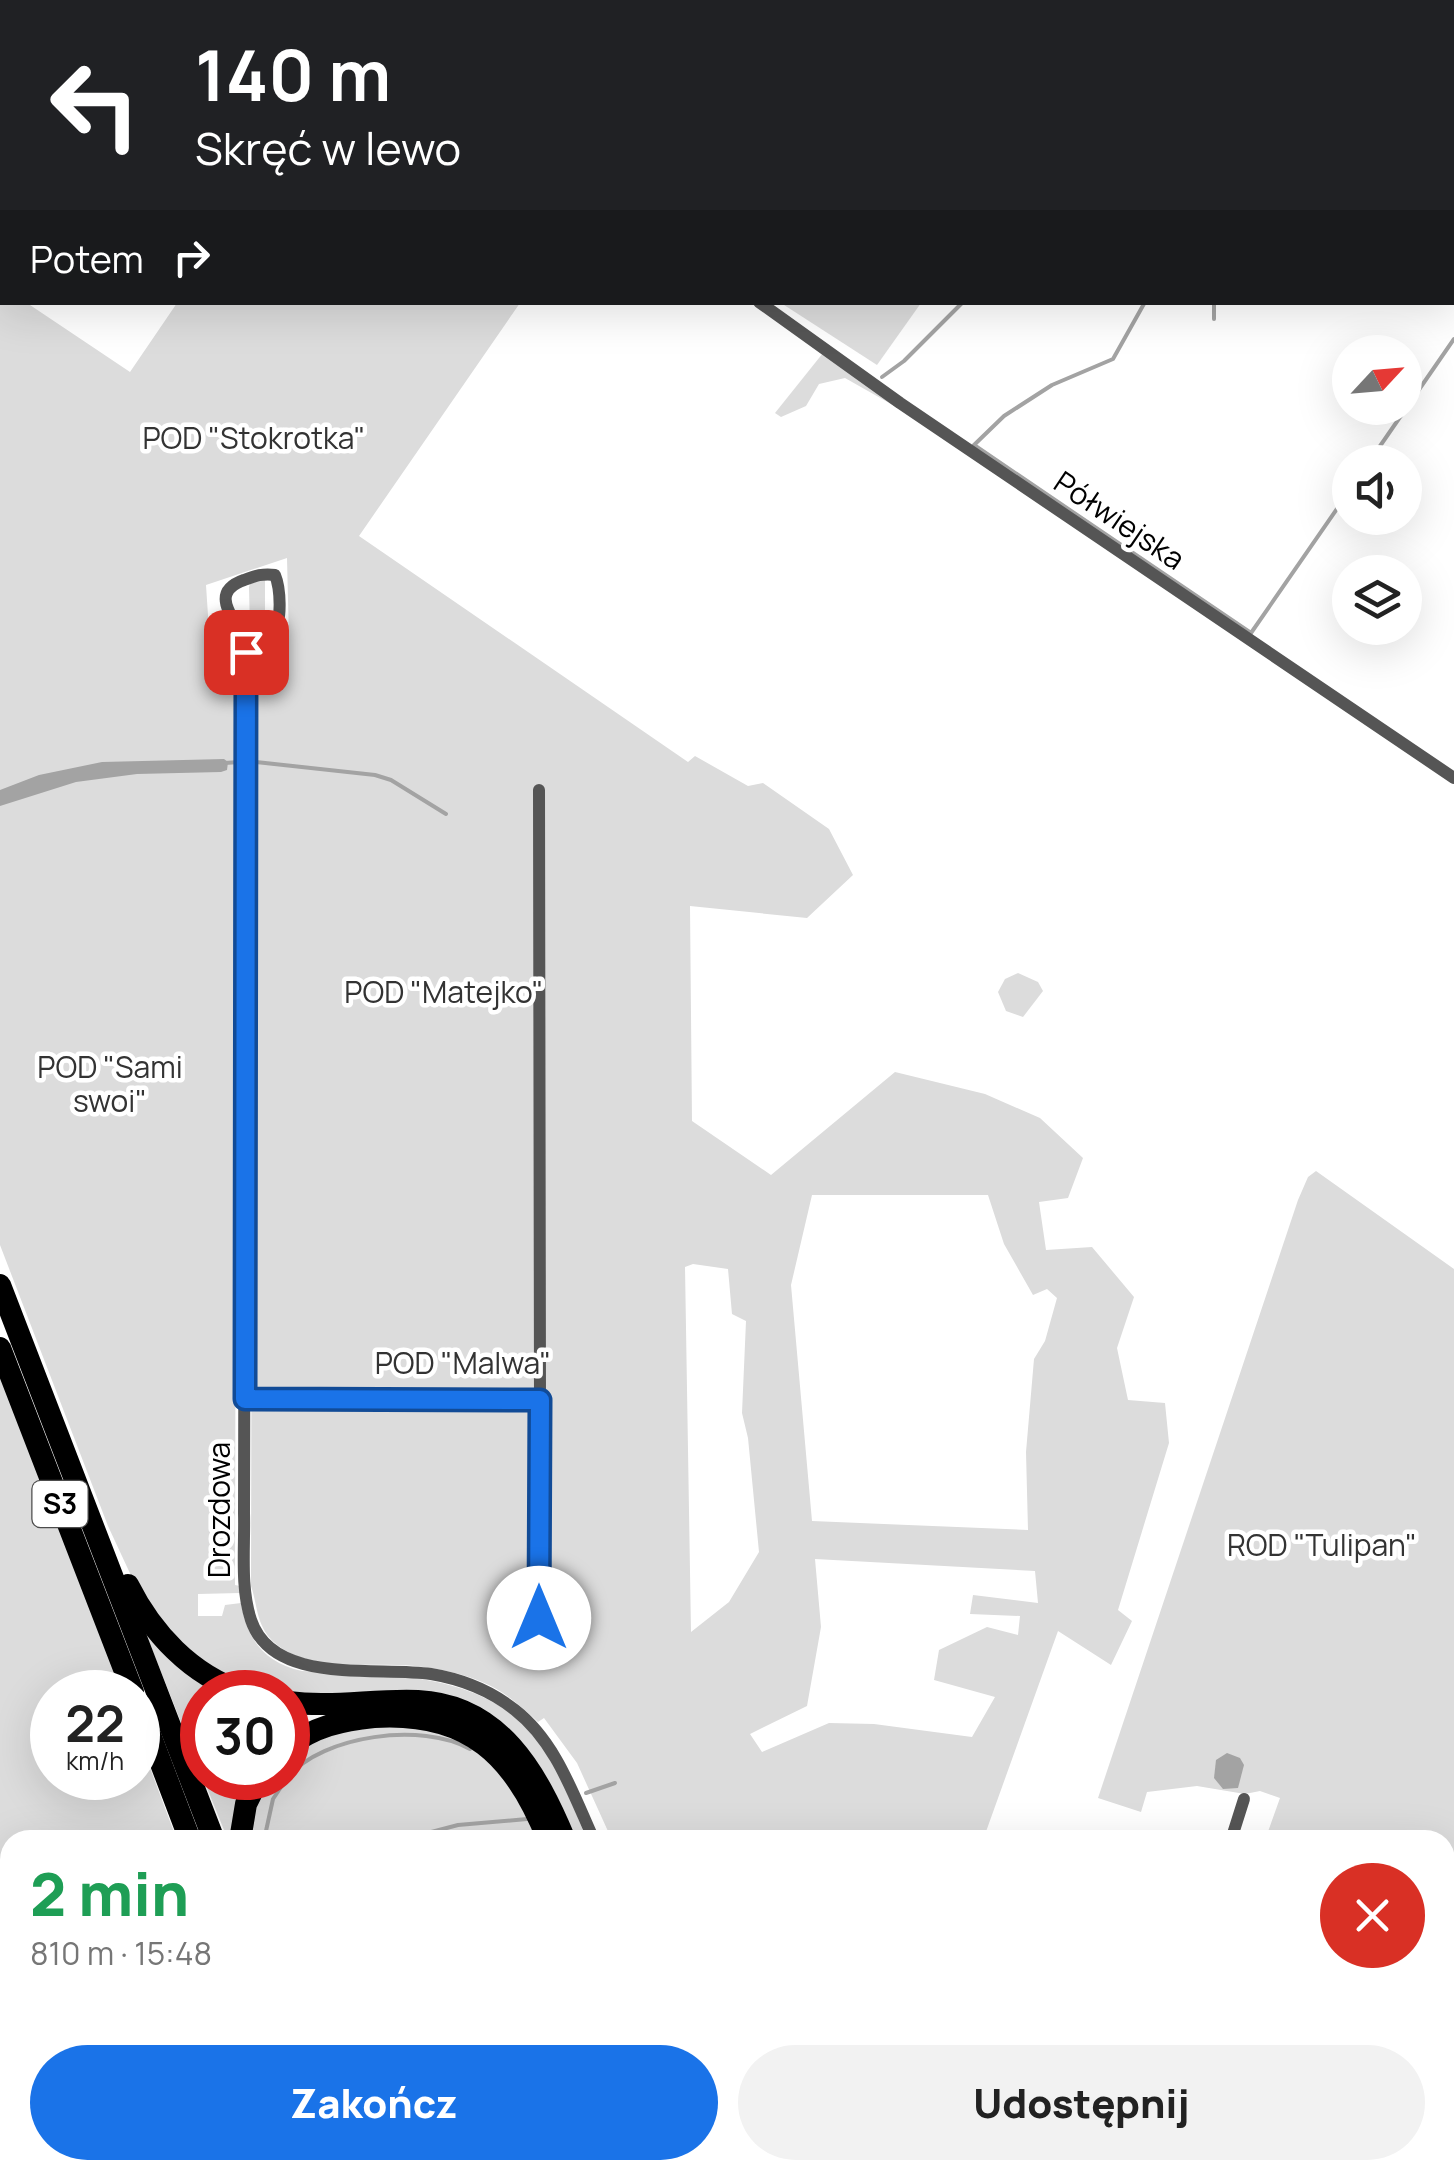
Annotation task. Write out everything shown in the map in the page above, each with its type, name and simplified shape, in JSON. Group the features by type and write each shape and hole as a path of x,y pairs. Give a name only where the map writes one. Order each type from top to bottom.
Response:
{"highway":[{"name":"S3","path":"0,1285 210,1830"},
{"name":"S3","path":"0,1348 124,1670"},
{"path":"73,1475 133,1596 152,1624 199,1670"},
{"path":"310,1703 420,1701 452,1707 474,1717 509,1744 534,1772 560,1830"},
{"path":"310,1731 349,1720 400,1716 452,1726 475,1736 512,1770 543,1830"},
{"path":"160,1762 186,1830"},
{"path":"242,1830 248,1800"}],"street":[{"name":"Półwiejska","path":"763,305 900,403 1454,778"},
{"path":"261,574 275,575 278,623 246,652 244,634 226,608 225,593 236,583 261,574"},
{"name":"Drozdowa","path":"246,652 245,1582 251,1620 262,1641 279,1656 304,1664 434,1674 465,1682 499,1698 528,1722 548,1746 589,1830"},
{"path":"538,1653 539,790"},
{"path":"245,1399 540,1400"},
{"path":"1234,1830 1244,1800"}],"green space":[{"path":"0,305 30,305 130,372 176,305 519,305 359,536 688,762 695,756 748,786 763,783 829,829 853,875 807,918 690,906 692,1121 771,1175 895,1072 985,1094 1040,1118 1083,1158 1068,1198 1039,1202 1046,1250 1092,1247 1134,1297 1117,1348 1128,1400 1165,1403 1169,1443 1118,1610 1132,1621 1111,1665 1058,1631 987,1830 607,1830 577,1763 544,1718 538,1722 497,1689 431,1668 317,1661 282,1648 268,1636 251,1586 253,655 270,642 289,641 287,558 206,585 210,646 237,646 235,1585 240,1586 240,1593 198,1594 198,1616 222,1616 225,1605 241,1603 248,1628 260,1648 278,1662 299,1670 211,1670 200,1664 141,1597 108,1526 0,1245","holes":["812,1195 988,1195 1004,1244 1033,1295 1047,1289 1057,1298 1045,1341 1034,1359 1026,1452 1028,1530 812,1521 791,1285","693,1264 728,1269 732,1314 746,1321 742,1413 759,1552 729,1602 691,1632 685,1267","815,1559 1035,1571 1038,1603 973,1595 970,1614 1020,1616 1018,1635 987,1627 939,1650 934,1680 995,1697 972,1737 874,1724 829,1723 762,1752 750,1734 807,1706 821,1627"]},
{"path":"784,305 920,305 877,365"},
{"path":"827,348 898,408 845,378 819,384 806,406 781,417 775,413"},
{"path":"265,580 265,622 273,623 263,634 253,633 249,587"},
{"path":"1018,973 1038,982 1043,991 1023,1017 1006,1011 998,992 1005,979"},
{"name":"ROD \"Tulipan\"","path":"1316,1171 1454,1269 1454,1830 1269,1830 1280,1798 1260,1791 1245,1794 1197,1786 1147,1792 1141,1812 1098,1798 1308,1177"},
{"path":"0,1375 114,1670 30,1670 30,1800 160,1800 160,1795 173,1830 0,1830"},
{"path":"140,1619 199,1670 180,1670 180,1720"},
{"path":"310,1671 399,1676 461,1688 490,1700 516,1718 548,1753 583,1830 565,1830 528,1756 310,1698"},
{"path":"409,1723 488,1752 535,1830 249,1830 255,1800 310,1800 310,1738"},
{"path":"212,1800 246,1800 236,1830 224,1830"}],"shaded area":[{"path":"102,762 228,762 227,770 221,772 137,774 76,782 0,806 0,790 39,775"},
{"path":"1227,1753 1240,1758 1244,1765 1238,1788 1223,1789 1214,1778 1216,1760"}],"waterway":[{"path":"882,377 904,361 960,305"},
{"path":"1143,305 1113,359 1052,385 1004,416 974,445 1251,633 1332,516"},
{"path":"1214,305 1214,319"},
{"path":"1381,445 1454,339"},
{"path":"225,763 239,762"},
{"path":"256,762 375,775 391,780 446,814"},
{"path":"310,1759 348,1743 401,1735 426,1736 470,1749"},
{"path":"586,1793 615,1783"},
{"path":"266,1830 273,1800"},
{"path":"439,1830 527,1819"}],"route":[{"path":"246,652 245,1399 540,1400 539,1618"}],"park label":[{"name":"POD \"Stokrotka\"","path":"254,439"},
{"name":"POD \"Matejko\"","path":"444,993"},
{"name":"POD \"Sami swoi\"","path":"110,1085"},
{"name":"POD \"Malwa\"","path":"463,1364"}]}
